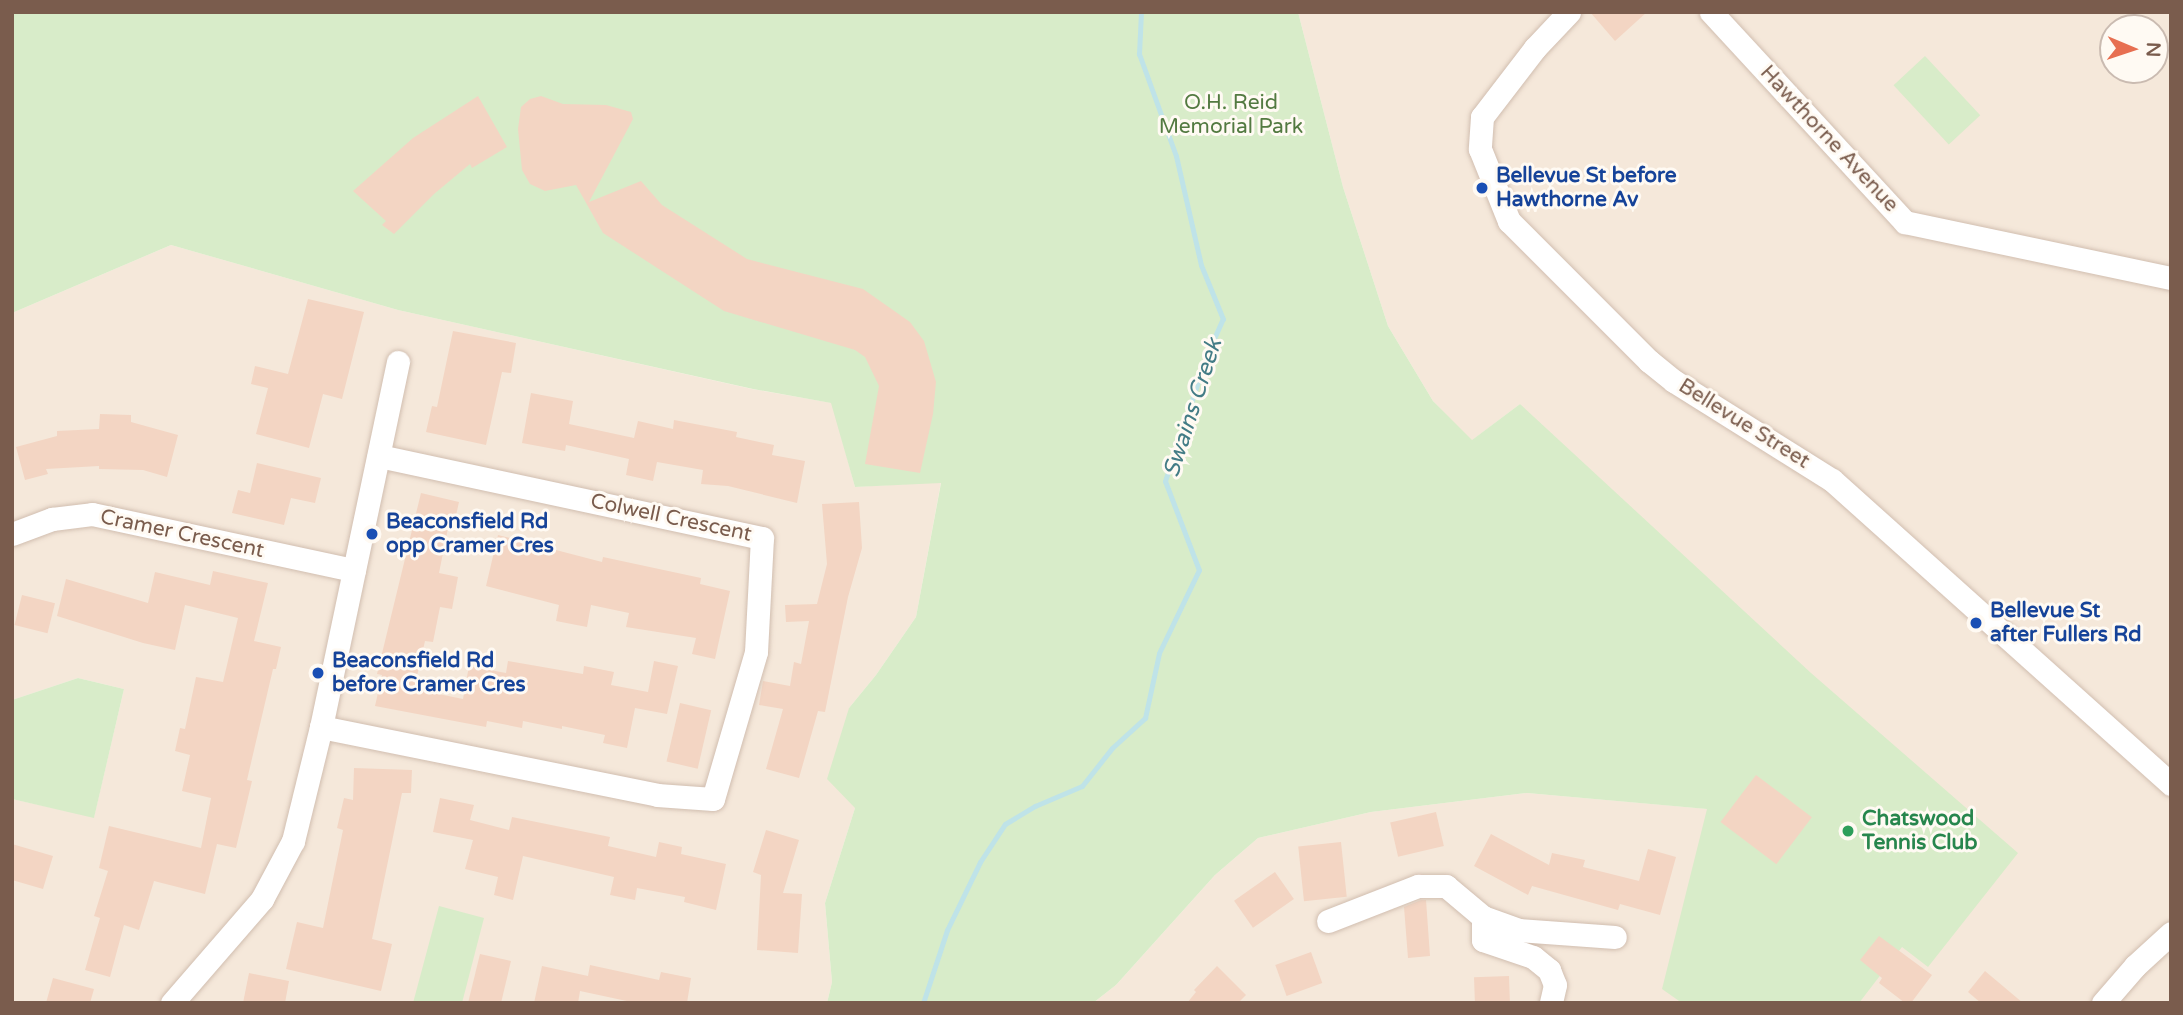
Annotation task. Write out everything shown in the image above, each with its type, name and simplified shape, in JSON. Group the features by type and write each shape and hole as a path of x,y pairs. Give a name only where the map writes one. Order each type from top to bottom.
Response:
{"street":[{"name":"Bellevue Street","path":"1569,12 1535,48 1482,117 1479,149 1509,221 1649,361 1674,381 1832,480 2171,784"},
{"name":"Hawthorne Avenue","path":"1711,12 1905,222 2171,278"},
{"path":"172,1003 262,899 293,841 321,727 398,362"},
{"name":"Colwell Crescent","path":"321,727 657,795 713,800 756,652 762,538 379,456"},
{"name":"Cramer Crescent","path":"12,534 52,519 92,514 354,570"},
{"path":"1328,921 1418,886 1446,886 1483,917 1518,930 1615,937"},
{"path":"1483,917 1483,940 1533,957 1549,970 1555,985 1551,1003"},
{"path":"2103,1003 2135,966 2171,933"}],"shaded area":[{"path":"1298,12 2171,12 2171,1003 1093,1003 1116,985 1215,875 1258,838 1371,812 1527,793 1708,809 1520,404 1471,441 1433,401 1388,326 1343,187"},
{"path":"171,245 398,310 752,389 832,403 855,487 941,482 916,617 876,675 849,708 855,808 825,903 832,982 827,1003 12,1003 12,799 94,817 124,689 78,678 12,700 12,313"}],"green space":[{"name":"O.H. Reid Memorial Park","path":"12,12 1298,12 1343,187 1388,326 1433,401 1472,440 1520,404 1811,673 2018,853 1928,967 1902,947 1859,1003 1682,1003 1662,989 1707,809 1527,793 1371,812 1258,838 1215,875 1116,985 1093,1003 827,1003 832,982 825,903 855,808 827,779 849,708 876,675 916,617 941,483 855,487 831,403 753,389 398,310 171,245 12,313"},
{"path":"1925,56 1980,115 1949,145 1894,85"},
{"path":"78,678 124,689 94,818 12,799 12,700"},
{"path":"439,906 484,918 462,1003 413,1003"}],"building":[{"path":"1590,12 1647,12 1615,41"},
{"path":"478,96 507,147 472,168 470,164 434,194 394,234 382,225 386,221 353,191 413,138"},
{"path":"541,96 563,104 606,105 631,112 633,119 589,202 641,181 662,205 747,259 863,289 910,322 924,341 936,382 933,414 920,473 865,464 879,386 865,357 855,350 724,311 603,233 576,185 545,191 530,184 522,170 518,129 521,107 530,99"},
{"path":"308,299 364,312 342,399 323,394 309,448 256,434 268,388 251,384 255,366 288,374"},
{"path":"453,331 516,343 511,373 502,372 486,445 426,432 432,406 437,407"},
{"path":"531,393 573,401 569,424 634,438 638,421 673,429 674,420 737,432 736,437 774,445 772,455 805,461 797,503 728,486 701,484 703,470 657,462 653,481 626,475 629,459 566,445 565,451 522,443"},
{"path":"100,414 131,415 131,422 178,435 167,477 143,470 99,469 99,466 46,469 48,474 25,480 16,447 57,436 57,431 99,429"},
{"path":"257,463 321,478 315,503 291,498 284,525 232,513 238,490 250,493"},
{"path":"421,493 459,502 453,529 448,528 439,573 458,577 452,609 440,607 433,642 425,641 414,689 463,699 469,666 506,673 508,661 583,674 584,666 614,672 611,685 648,692 654,661 678,666 667,714 635,708 627,748 603,743 605,735 562,726 562,729 523,721 522,728 487,721 486,727 375,706 382,675 377,674"},
{"path":"859,502 862,548 848,597 825,712 818,711 799,778 766,769 783,709 759,705 763,681 790,686 794,662 801,664 809,621 786,622 785,605 817,604 827,564 822,504"},
{"path":"498,535 602,562 603,557 701,578 700,584 730,591 715,659 692,654 696,638 626,627 629,613 591,605 587,627 556,621 559,605 486,586"},
{"path":"213,571 268,583 254,641 281,647 276,669 273,669 247,780 252,781 236,848 217,844 205,894 154,881 139,930 124,925 110,977 85,970 100,918 94,916 108,871 99,868 109,826 201,848 211,798 182,791 190,755 175,751 180,728 185,729 196,677 223,682 238,618 185,605 175,650 143,643 57,616 66,579 148,603 155,572 210,585"},
{"path":"22,595 55,603 47,633 15,625"},
{"path":"680,703 711,710 698,769 667,761"},
{"path":"354,768 412,770 411,793 402,793 372,939 392,944 381,991 286,969 297,922 323,928 343,830 337,828 344,798 353,800"},
{"path":"1756,775 1812,817 1776,864 1720,822"},
{"path":"440,798 474,805 470,820 509,830 512,817 610,837 608,846 656,857 659,842 682,847 681,854 726,864 716,910 684,902 685,897 637,888 635,900 610,895 614,877 523,856 513,900 494,895 498,877 465,869 473,840 433,832"},
{"path":"1436,812 1444,846 1398,857 1390,823"},
{"path":"766,830 799,840 783,893 802,894 798,953 757,950 761,875 753,872"},
{"path":"1491,834 1549,865 1552,853 1585,860 1583,867 1639,881 1648,849 1676,857 1660,915 1620,904 1618,910 1532,886 1528,895 1474,866"},
{"path":"1341,842 1347,897 1304,901 1298,846"},
{"path":"12,844 53,856 43,889 12,880"},
{"path":"1275,872 1294,899 1253,928 1234,901"},
{"path":"1426,900 1430,956 1408,958 1404,907"},
{"path":"1879,936 1932,975 1911,1003 1905,1003 1879,983 1882,978 1860,960"},
{"path":"1311,952 1322,983 1287,996 1275,965"},
{"path":"480,954 511,961 501,1003 468,1003"},
{"path":"590,965 659,980 661,972 691,978 687,1003 636,1003 580,991 578,1003 534,1003 542,966 588,976"},
{"path":"1217,966 1246,995 1238,1003 1187,1003 1196,992 1194,990"},
{"path":"1985,971 2023,1003 1981,1003 1968,992"},
{"path":"249,973 289,981 285,1003 243,1003"},
{"path":"1509,976 1510,1003 1475,1003 1474,977"},
{"path":"53,978 94,989 90,1003 46,1003"}],"waterway":[{"name":"Swains Creek","path":"923,1003 947,930 980,862 1005,824 1035,806 1082,786 1112,748 1145,718 1159,653 1199,570 1165,481 1208,352 1223,319 1201,265 1176,156 1139,54 1141,12"}],"place":[{"name":"Bellevue St before Hawthorne Av","path":"1482,188"},
{"name":"Beaconsfield Rd opp Cramer Cres","path":"372,534"},
{"name":"Bellevue St after Fullers Rd","path":"1976,623"},
{"name":"Beaconsfield Rd before Cramer Cres","path":"318,673"},
{"name":"Chatswood Tennis Club","path":"1848,831"}]}
